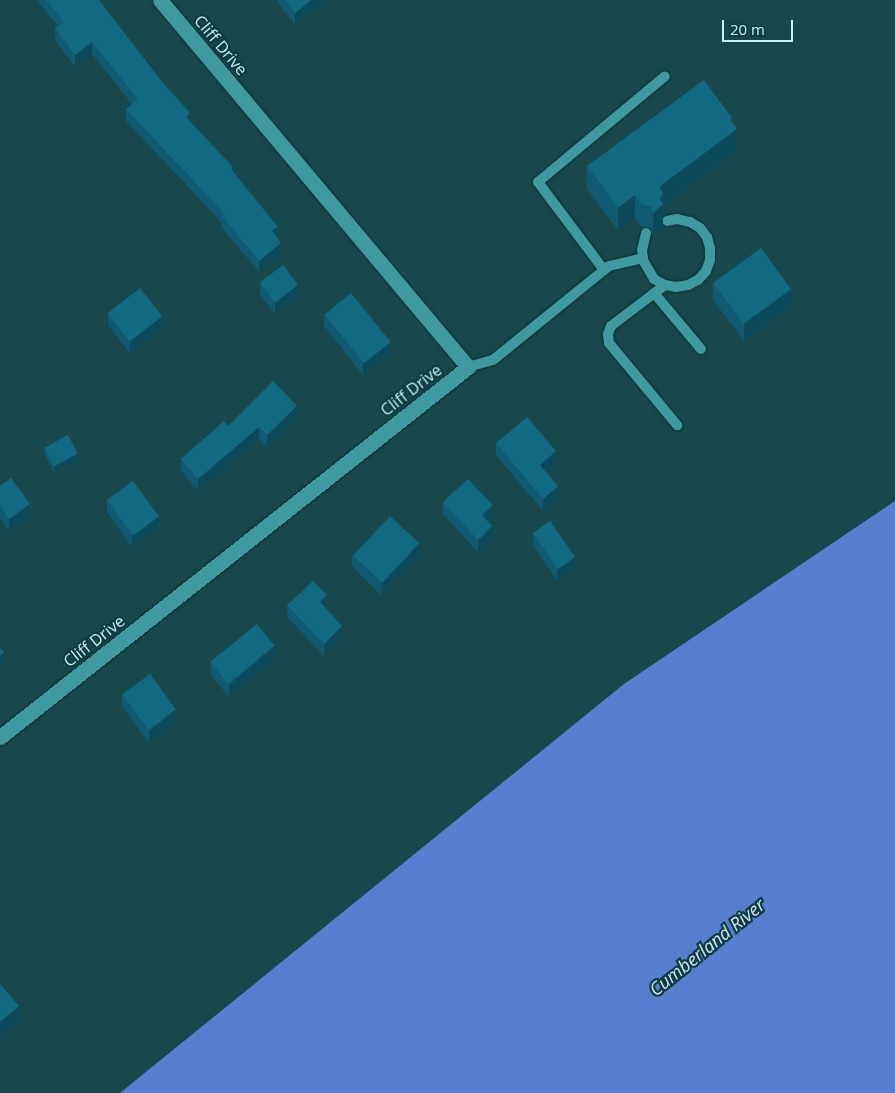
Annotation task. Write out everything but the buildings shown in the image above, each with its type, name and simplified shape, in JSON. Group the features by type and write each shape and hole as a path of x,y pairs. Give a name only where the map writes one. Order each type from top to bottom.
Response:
{"street":[{"name":"Cliff Drive","path":"0,737 468,367 160,0"}],"lane":[{"path":"604,270 538,182 665,76"},
{"path":"646,233 643,258 647,270 654,279 665,285 676,287 688,285 698,280 706,271 710,260 710,248 707,237 700,228 690,222 677,219 667,221"},
{"path":"468,367 493,360 609,266 643,258"},
{"path":"665,285 611,326 608,334 609,343 677,425"},
{"path":"654,293 701,349"}],"water":[{"name":"Cumberland River","path":"895,501 895,1093 120,1093 624,684"}]}
